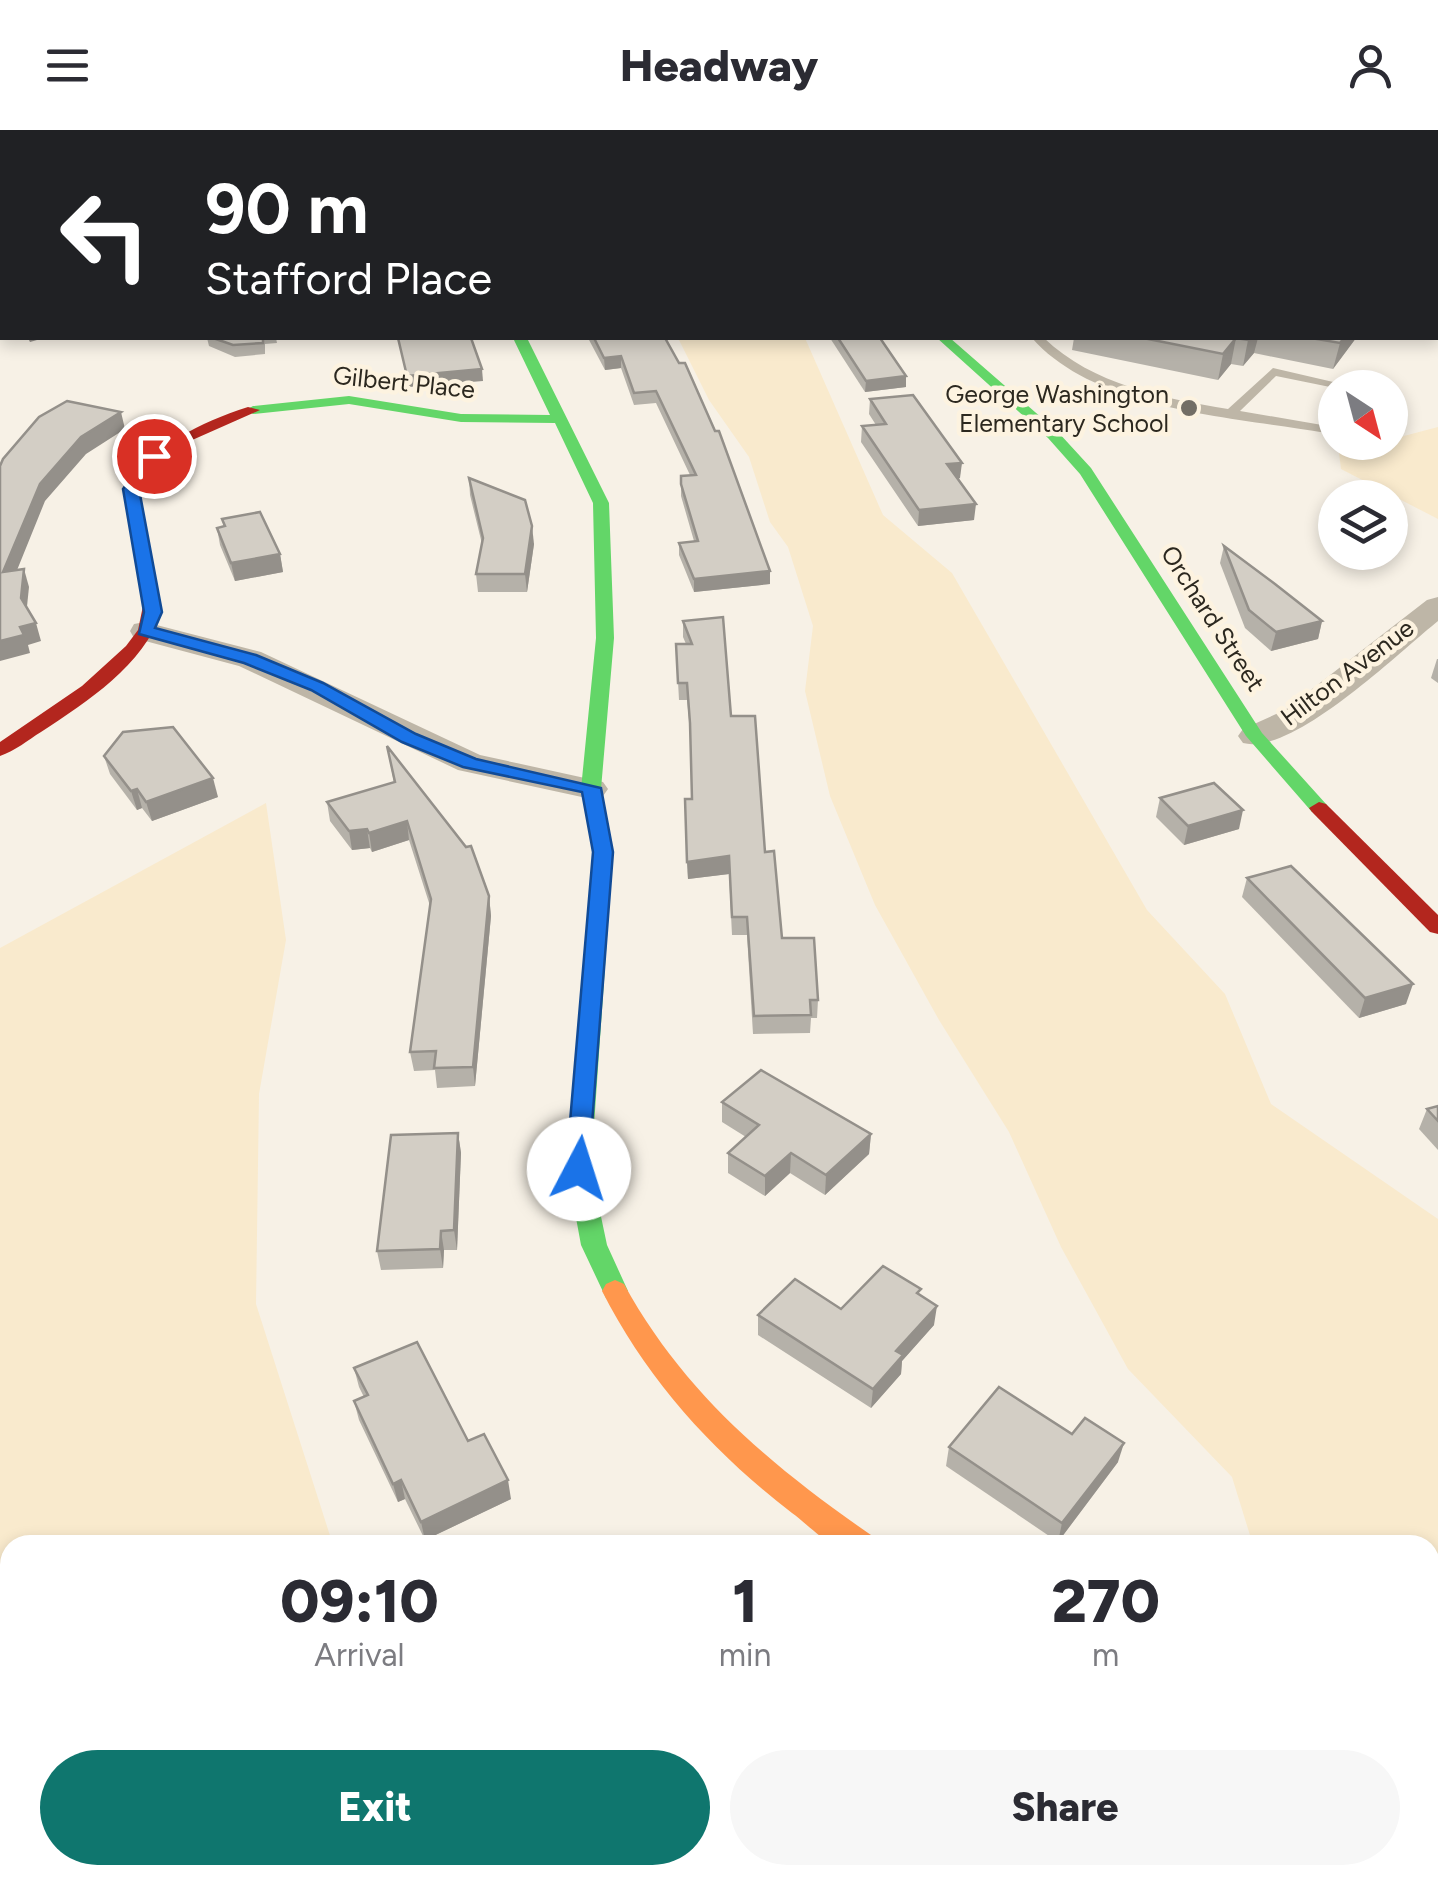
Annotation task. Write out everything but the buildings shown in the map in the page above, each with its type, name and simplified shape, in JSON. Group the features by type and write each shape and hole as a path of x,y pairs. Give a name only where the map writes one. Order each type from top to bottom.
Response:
{"street":[{"path":"521,340 556,420 601,503 605,638 591,788 603,852 579,1169 594,1245 635,1335 668,1378 784,1492 846,1535"},
{"name":"Orchard Street","path":"945,340 1054,436 1086,471 1256,736 1356,849 1438,928"},
{"name":"Gilbert Place","path":"145,631 153,612 131,489 154,456 192,432 263,410 353,400 451,417 556,420"},
{"name":"Hilton Avenue","path":"1256,736 1297,717 1438,606"},
{"path":"0,750 121,666 145,631 250,659 317,686 409,738 470,763 591,788"}],"lane":[{"path":"1039,340 1049,354 1072,371 1129,392 1318,427"},
{"path":"1233,411 1273,372 1318,381"}],"shaded area":[{"path":"679,340 806,340 883,515 952,573 1147,910 1225,994 1271,1104 1438,1219 1438,1535 1250,1535 1232,1477 1128,1369 1061,1247 1009,1132 939,1020 875,905 830,796 805,691 813,626 788,547 770,522 749,457 709,400"},
{"path":"1438,427 1438,519 1408,504 1408,480 1362,480 1341,469 1340,460 1408,460 1408,435"},
{"path":"266,803 286,940 259,1094 256,1304 330,1535 0,1535 0,948"}],"traffic: fast":[{"path":"521,340 601,503 605,638 591,789 603,851 579,1169 594,1245 615,1291"},
{"path":"945,340 1053,435 1086,471 1255,736 1319,808"},
{"path":"253,410 349,400 461,418 556,419"}],"traffic: slow":[{"path":"615,1291 636,1330 689,1401 754,1464 846,1535"}],"traffic: jam":[{"path":"0,750 89,690 132,650 146,630 153,601 131,489 156,460 184,438 253,410"},
{"path":"1319,808 1438,927"}],"place":[{"name":"George Washington Elementary School","path":"1189,408"}],"route":[{"path":"154,456 140,470 131,489 153,612 145,631 250,659 317,686 409,738 470,763 534,780 591,788 603,852 579,1169"}]}
